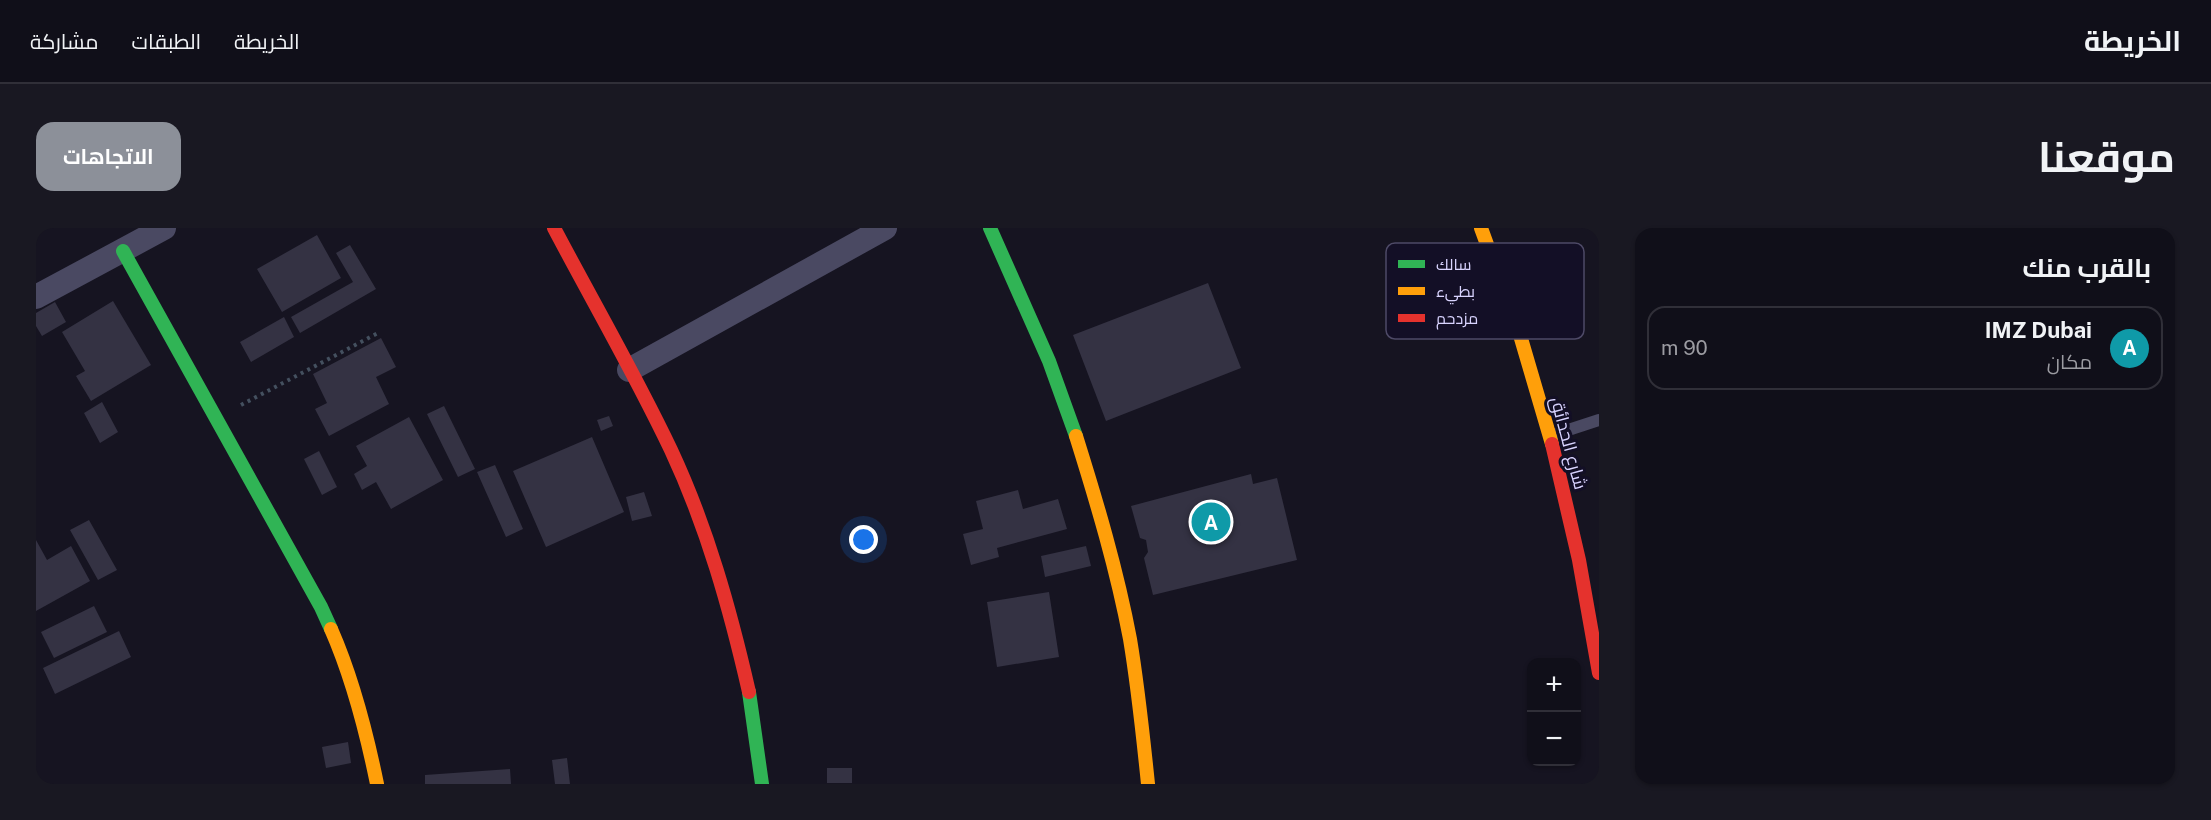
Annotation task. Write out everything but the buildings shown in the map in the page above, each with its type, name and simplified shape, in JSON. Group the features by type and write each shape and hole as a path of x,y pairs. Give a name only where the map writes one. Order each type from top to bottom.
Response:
{"street":[{"path":"36,297 164,228"},
{"path":"554,228 671,450 705,532 732,618 752,705 762,784"},
{"path":"629,370 885,228"},
{"path":"990,228 1023,296 1071,414 1108,536 1135,660 1148,784"},
{"name":"شارع الحدائق","path":"1481,228 1487,243"},
{"path":"123,251 321,607 347,666 366,728 377,784"},
{"name":"شارع الحدائق","path":"1520,339 1569,516 1599,673"}],"lane":[{"path":"1548,436 1599,420"}],"path":[{"path":"216,418 378,333"}],"traffic: fast":[{"path":"990,228 1049,361 1076,436"},
{"path":"123,251 321,607 331,629"},
{"path":"749,692 762,784"}],"traffic: slow":[{"path":"1481,228 1486,243"},
{"path":"1521,339 1552,444"},
{"path":"1076,436 1106,537 1125,613 1148,784"},
{"path":"331,629 358,705 377,784"}],"traffic: jam":[{"path":"554,228 643,394 684,479 716,569 749,692"},
{"path":"1552,444 1579,560 1599,673"}],"place":[{"name":"IMZ Dubai","path":"1211,522"}]}
